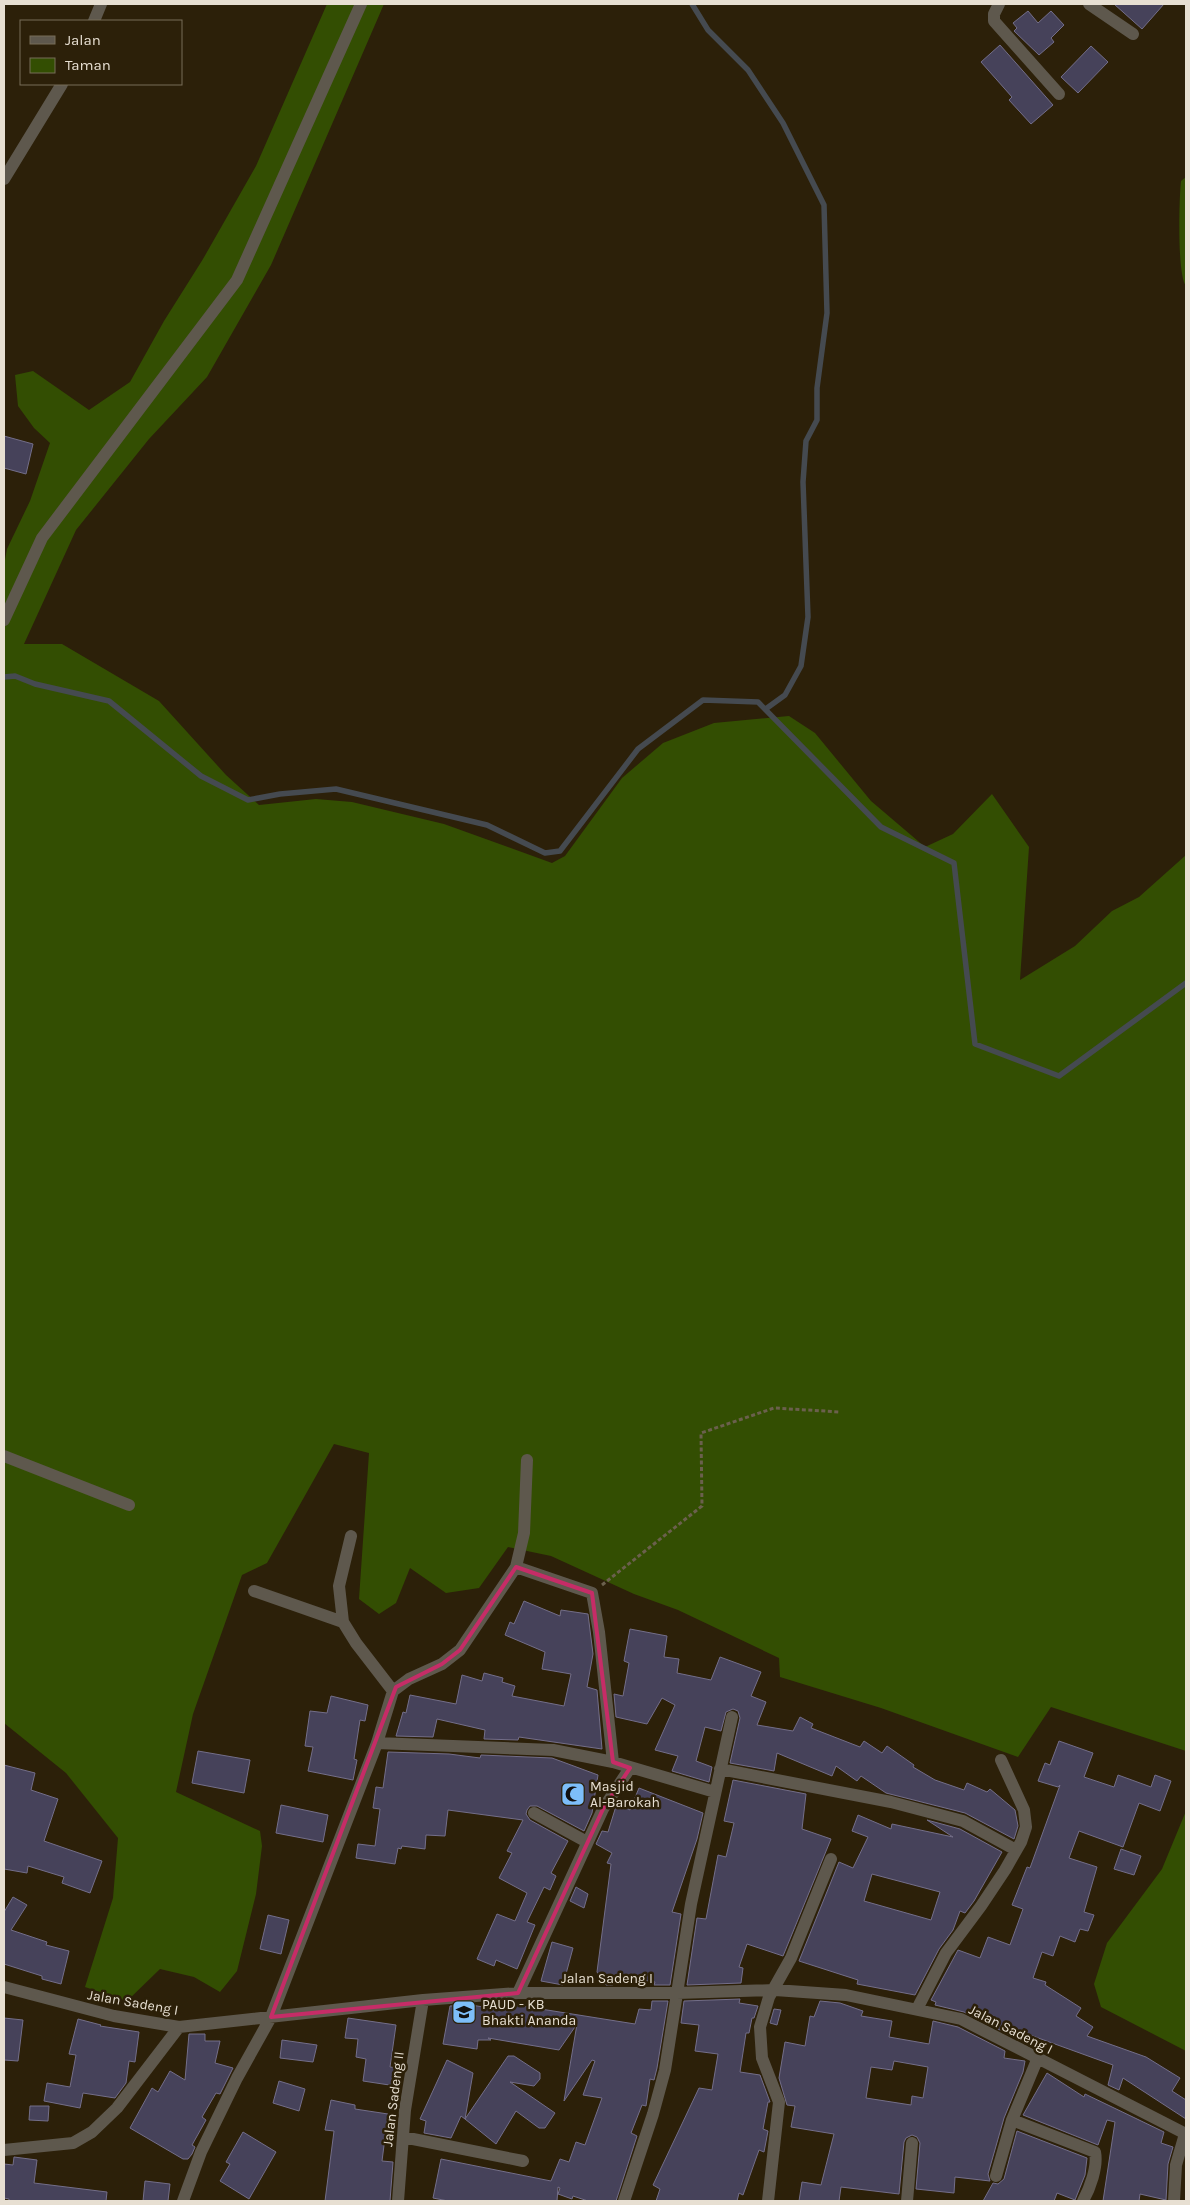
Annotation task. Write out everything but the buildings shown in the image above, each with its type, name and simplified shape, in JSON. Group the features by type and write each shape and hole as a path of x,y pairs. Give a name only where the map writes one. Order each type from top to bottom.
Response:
{"street":[{"path":"94,20 101,4"},
{"path":"4,620 42,538 237,280 361,4"},
{"path":"1000,4 994,14 994,21 1059,94"},
{"path":"1089,4 1133,34"},
{"path":"4,179 61,85"},
{"path":"4,1456 129,1504"},
{"path":"183,2201 201,2152 237,2078 272,2017 377,1743 393,1691 409,1679 442,1664 460,1650 516,1567 524,1533 527,1460"},
{"path":"351,1536 339,1586 343,1622 356,1643 393,1691"},
{"path":"516,1567 592,1593 599,1632 613,1762"},
{"path":"254,1591 343,1622"},
{"path":"624,2201 653,2114 665,2070 691,1904 732,1717"},
{"path":"377,1743 553,1750 613,1762 715,1792"},
{"path":"917,2009 946,1953 981,1906 1016,1850 1026,1827 1024,1810 1001,1760"},
{"path":"518,1992 603,1809 630,1768"},
{"path":"720,1769 891,1802 963,1821 1016,1850"},
{"path":"534,1813 587,1842"},
{"path":"768,2201 779,2102 762,2058 760,2027 769,1997 775,1990 794,1949 831,1859"},
{"name":"Jalan Sadeng I","path":"4,1987 114,2016 179,2027 208,2026 423,2000 518,1992 677,1993 775,1990 846,1995 961,2019 1004,2039 1037,2060 1077,2080 1114,2095 1186,2134"},
{"name":"Jalan Sadeng II","path":"398,2201 404,2110 423,2000"},
{"path":"4,2150 72,2144 92,2132 117,2108 179,2027"},
{"path":"996,2176 1012,2120 1037,2060"},
{"path":"1012,2120 1095,2152 1094,2170 1083,2201"},
{"path":"1174,2201 1176,2166 1186,2134"},
{"path":"402,2138 523,2161"},
{"path":"907,2201 912,2143"}],"path":[{"path":"592,1593 702,1506 701,1433 774,1408 840,1412"}],"highlighted area":[{"path":"516,1567 592,1593 613,1762 630,1768 603,1809 518,1993 271,2017 396,1687 442,1664 460,1650"}],"green space":[{"path":"327,4 384,4 271,265 207,377 149,439 76,530 24,644 62,644 159,701 226,775 259,805 316,799 352,802 444,824 552,863 565,856 622,778 663,743 714,723 789,716 815,733 871,801 925,847 953,834 992,794 1029,847 1020,980 1075,946 1112,911 1139,897 1186,855 1186,1751 1051,1707 1018,1757 881,1708 780,1677 779,1658 678,1610 634,1594 551,1556 508,1547 479,1588 446,1593 410,1568 396,1603 379,1614 359,1599 369,1453 334,1444 267,1563 242,1575 193,1714 176,1792 260,1831 262,1846 256,1894 237,1971 220,1992 194,1977 160,1969 127,2001 85,1987 113,1898 118,1838 66,1773 4,1723 4,565 7,549 30,501 50,443 34,428 18,406 15,375 33,371 89,410 130,382 256,166"},
{"path":"1186,177 1186,286 1181,267 1179,219 1181,181"},
{"path":"1186,1811 1186,2051 1101,2007 1094,1984 1107,1943 1162,1869"}],"waterway":[{"path":"692,4 708,30 748,70 783,123 824,205 827,313 817,388 817,420 806,441 803,482 808,617 801,666 785,695 767,708"},
{"path":"4,677 15,676 35,684 109,701 201,776 248,800 280,794 336,789 487,825 545,853 560,851 638,749 703,700 758,702 881,827 954,863 975,1044 1059,1076 1186,983"}],"place":[{"name":"Masjid Al-Barokah","path":"573,1794"},
{"name":"PAUD - KB Bhakti Ananda","path":"464,2012"}]}
